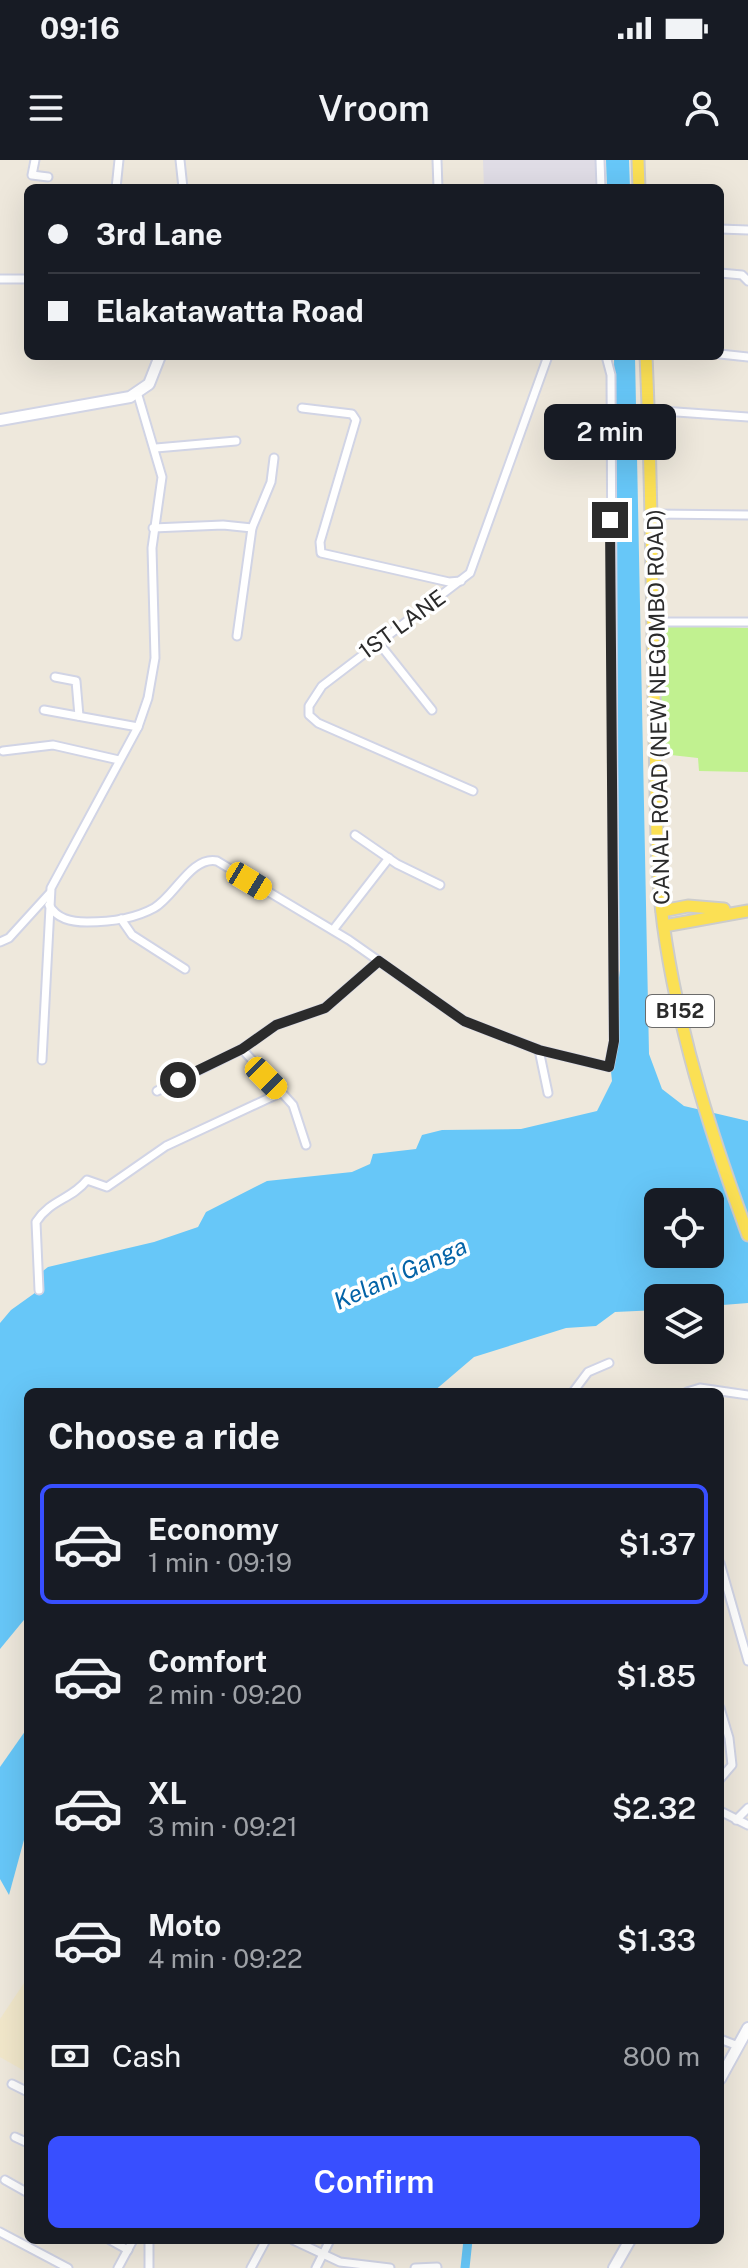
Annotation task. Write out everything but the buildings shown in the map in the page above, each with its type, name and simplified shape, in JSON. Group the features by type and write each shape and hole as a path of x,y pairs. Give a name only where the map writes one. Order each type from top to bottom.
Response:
{"main road":[{"path":"638,160 639,184"},
{"name":"CANAL ROAD (NEW NEGOMBO ROAD)","path":"646,360 653,514 652,622 662,911 684,1037 748,1235"},
{"path":"662,911 688,906 746,911"},
{"path":"664,926 746,911"}],"street":[{"path":"35,160 32,175 48,177"},
{"path":"116,184 119,160"},
{"path":"180,160 183,184"},
{"path":"437,160 438,184"},
{"path":"600,160 601,184"},
{"path":"724,229 748,230"},
{"path":"724,273 742,275 748,281"},
{"path":"0,279 24,279"},
{"path":"724,354 748,357"},
{"path":"0,420 106,404 149,384 158,360"},
{"name":"1ST LANE","path":"473,791 318,723 309,715 309,706 322,686 462,581 476,559 547,360"},
{"path":"49,905 59,917 76,922 121,919 157,906 200,863 213,860 333,930 464,1021 539,1050 609,1067 614,1041 611,375 607,360"},
{"path":"42,1060 50,894 60,867 138,727 148,698 156,647 152,589 153,528 162,477 156,448 137,392"},
{"path":"302,408 352,414 357,422 320,542 321,553 449,582 462,581"},
{"path":"648,410 748,417"},
{"path":"156,448 236,441"},
{"path":"237,636 252,528 271,482 274,458"},
{"path":"653,514 748,515"},
{"path":"153,528 223,525 252,528"},
{"path":"652,622 748,622"},
{"path":"378,642 432,710"},
{"path":"55,677 76,681 79,716"},
{"path":"44,710 138,727"},
{"path":"3,751 53,745 119,760"},
{"path":"355,835 389,858 440,885"},
{"path":"333,930 389,858"},
{"path":"0,942 9,938 50,894"},
{"path":"121,919 132,935 185,969"},
{"path":"157,1091 242,1049 276,1025 325,1008 379,961"},
{"path":"242,1049 296,1111 306,1145"},
{"path":"539,1050 548,1093"},
{"path":"39,1290 36,1222 59,1199 74,1195 87,1180 107,1187 166,1146 280,1093"},
{"path":"576,1388 588,1372 609,1363"},
{"path":"724,1392 748,1395"},
{"path":"724,1577 748,1661"},
{"path":"724,1721 732,1765 724,1774"},
{"path":"736,1820 748,1808"},
{"path":"724,1813 748,1825"},
{"path":"724,2072 748,2028"},
{"path":"724,2041 738,2046"},
{"path":"12,2084 24,2090"},
{"path":"15,2137 24,2141"},
{"path":"5,2180 24,2191"},
{"path":"0,2232 68,2268"},
{"path":"117,2244 128,2250"},
{"path":"118,2268 131,2244"},
{"path":"149,2244 149,2268"},
{"path":"251,2268 264,2244"},
{"path":"300,2244 322,2256 358,2266 390,2268"},
{"path":"316,2268 328,2244"},
{"path":"614,2268 628,2244"},
{"path":"415,2268 437,2267"}],"shaded area":[{"path":"483,160 597,160 597,184 484,184"},
{"path":"24,1983 24,2071 0,2057 0,2019"}],"green space":[{"path":"658,625 748,628 748,772 699,771 698,758 662,754"}],"water":[{"path":"606,160 629,160 630,184 607,184"},
{"name":"Kelani Ganga","path":"614,360 635,360 649,1054 662,1089 684,1106 748,1121 748,1303 724,1305 724,1284 644,1284 644,1311 615,1312 596,1326 566,1328 474,1357 438,1388 24,1388 24,1620 0,1649 0,1323 11,1310 39,1290 39,1274 48,1267 154,1242 198,1227 206,1212 267,1181 352,1172 370,1164 373,1154 416,1149 422,1135 442,1130 521,1129 597,1111 612,1081 609,1053 620,970"},
{"path":"24,1733 24,1840 9,1895 0,1879 0,1767"}],"waterway":[{"path":"465,2268 468,2244"}],"route":[{"path":"178,1080 230,1056 276,1025 325,1008 379,961 464,1021 539,1050 584,1064 609,1067 614,1041 610,520"}]}
